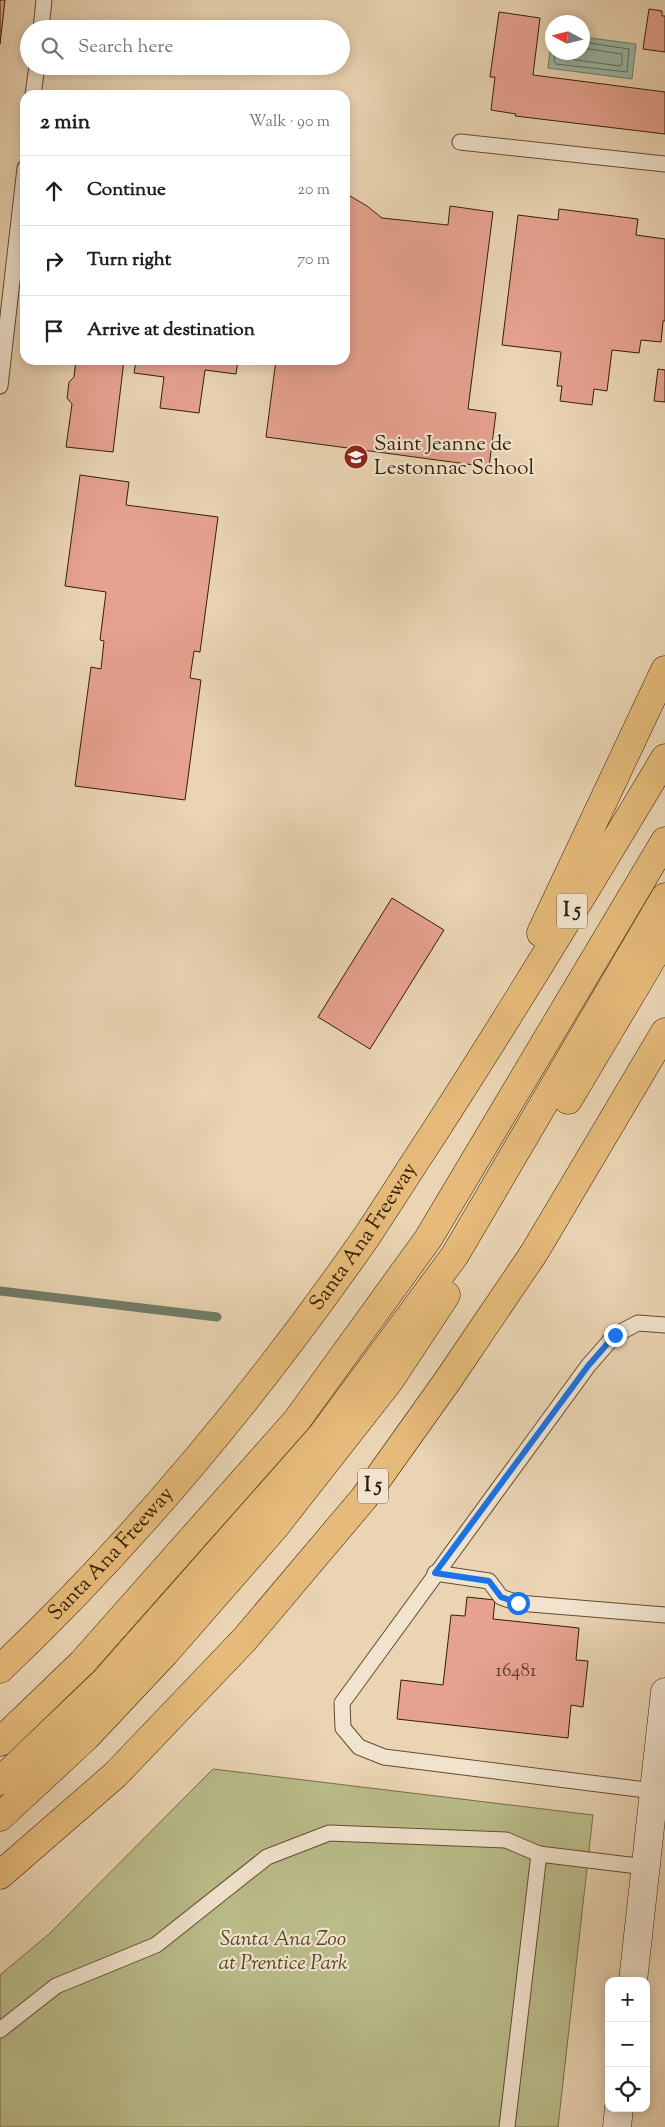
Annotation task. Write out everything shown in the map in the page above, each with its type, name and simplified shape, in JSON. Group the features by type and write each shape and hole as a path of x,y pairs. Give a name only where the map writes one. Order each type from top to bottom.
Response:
{"highway":[{"path":"480,1060 665,670"},
{"name":"Santa Ana Freeway","path":"0,1669 100,1569 224,1426 309,1316 363,1241 480,1060 665,758"},
{"path":"0,1742 82,1663 296,1420 428,1239 665,841"},
{"path":"0,1781 104,1682 322,1434 455,1255 665,897"},
{"path":"0,1817 86,1737 165,1653 274,1528 390,1380 502,1209 665,937"},
{"name":"I 5","path":"0,1875 115,1775 245,1639 364,1498 448,1380 534,1253 665,1032"}],"street":[{"path":"633,1977 665,1692"},
{"path":"617,2127 619,2112"}],"lane":[{"path":"42,20 44,0"},
{"path":"34,90 36,75"},
{"path":"460,142 665,164"},
{"path":"0,386 20,212"},
{"path":"654,1791 384,1757 359,1747 343,1728 342,1703 435,1573 588,1366 615,1335 638,1323 665,1325"},
{"path":"435,1573 489,1581 501,1597 518,1603 665,1615"},
{"path":"0,2030 56,1986 156,1945 267,1857 329,1833 506,1840 539,1854 646,1867"},
{"path":"507,2127 539,1854"}],"green space":[{"name":"Santa Ana Zoo at Prentice Park","path":"213,1769 593,1815 558,2127 0,2127 0,1975 49,1934"}],"water":[{"path":"590,38 636,44 632,79 548,68 549,60 590,60"}],"building":[{"path":"0,0 5,0 0,44"},
{"path":"649,9 662,11 662,16 665,16 665,52 643,49"},
{"path":"499,12 540,18 533,75 665,92 665,134 515,116 516,114 491,110 495,77 490,77"},
{"path":"350,196 382,218 448,225 450,206 493,212 468,409 496,413 489,467 266,437 275,365 350,365"},
{"path":"559,209 638,219 636,235 665,239 665,321 663,321 661,342 641,340 639,353 612,350 607,391 594,389 592,405 560,401 562,386 557,386 561,352 502,345 518,215 558,220"},
{"path":"75,365 123,365 113,452 66,447 72,404 67,398 69,382 74,377"},
{"path":"135,365 237,365 236,374 205,370 199,413 160,408 164,377 134,373"},
{"path":"658,369 665,370 665,402 654,401"},
{"path":"80,475 129,482 126,505 218,517 200,652 194,651 190,678 201,680 185,800 75,786 91,667 101,669 104,641 100,640 106,592 65,586"},
{"path":"392,898 444,930 370,1049 318,1017"},
{"path":"467,1597 495,1600 493,1619 579,1628 576,1660 588,1661 583,1707 571,1705 568,1738 397,1719 401,1680 443,1685 451,1615 465,1616"}],"waterway":[{"path":"0,1291 217,1317"}],"place":[{"name":"Saint Jeanne de Lestonnac School","path":"356,457"}],"route":[{"path":"518,1603 501,1597 489,1581 435,1573 588,1366 615,1335"}]}
